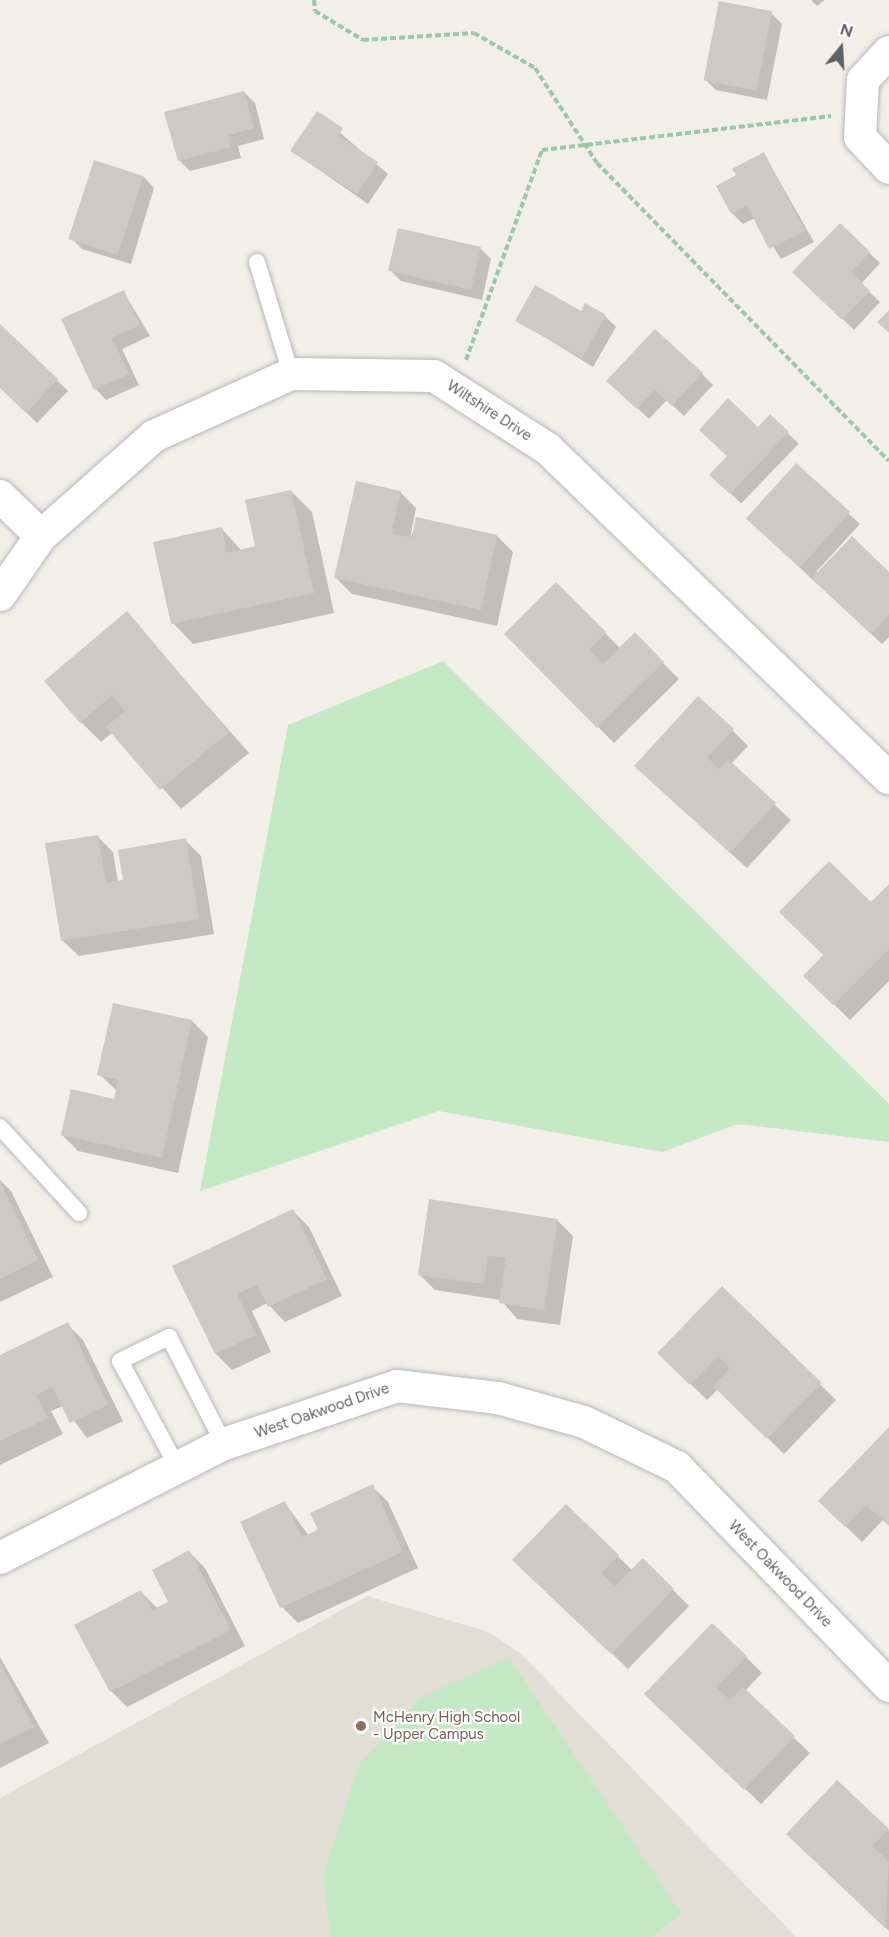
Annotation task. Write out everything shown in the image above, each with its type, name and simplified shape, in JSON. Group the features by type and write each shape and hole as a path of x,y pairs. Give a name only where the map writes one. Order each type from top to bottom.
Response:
{"street":[{"path":"889,52 863,80 860,138 889,168"},
{"name":"Wiltshire Drive","path":"0,595 42,536 154,436 291,374 434,376 548,449 889,778"},
{"path":"0,496 42,536"},
{"name":"West Oakwood Drive","path":"0,1557 179,1470 224,1444 397,1386 498,1398 584,1422 677,1467 889,1686"}],"lane":[{"path":"257,262 291,374"},
{"path":"0,1127 80,1213"},
{"path":"179,1470 120,1361 169,1337 224,1444"}],"path":[{"path":"314,0 315,11 363,40 474,33 535,68 597,163 889,460"},
{"path":"456,390 542,150 862,112"}],"shaded area":[{"name":"McHenry High School - Upper Campus","path":"367,1596 489,1632 520,1653 796,1937 0,1937 0,1798"}],"green space":[{"path":"443,661 889,1104 889,1142 738,1124 662,1152 439,1111 200,1191 288,725"},
{"path":"509,1658 682,1914 650,1937 331,1937 323,1878 358,1766 420,1698"}],"building":[{"path":"719,1 772,11 757,91 704,81"},
{"path":"244,91 254,128 229,135 231,147 178,161 164,112"},
{"path":"317,111 343,128 338,136 378,162 357,194 290,151"},
{"path":"764,152 805,231 769,249 747,206 731,214 716,186 736,175 732,169"},
{"path":"94,160 143,176 118,255 68,239"},
{"path":"840,223 870,252 851,272 870,291 842,320 792,272"},
{"path":"398,228 481,247 471,290 388,271"},
{"path":"535,285 581,311 585,303 606,315 582,358 515,321"},
{"path":"124,290 140,325 112,338 129,374 94,390 61,319"},
{"path":"889,310 889,333 877,322"},
{"path":"0,324 58,379 26,413 0,388"},
{"path":"655,329 703,373 672,406 655,390 637,409 606,381"},
{"path":"728,398 758,427 770,414 789,432 730,494 709,475 727,456 699,430"},
{"path":"796,463 850,512 800,568 746,519"},
{"path":"356,481 401,491 392,533 412,538 416,517 497,535 481,610 334,578"},
{"path":"291,490 314,593 171,624 153,542 222,527 227,553 255,546 245,500"},
{"path":"852,536 889,572 889,615 871,634 812,578"},
{"path":"556,582 606,632 589,650 603,664 635,632 664,662 597,728 504,634"},
{"path":"127,611 229,732 160,790 106,727 125,711 112,695 80,723 44,681"},
{"path":"698,696 734,729 707,757 719,769 728,759 776,803 730,853 634,766"},
{"path":"98,835 106,883 123,880 118,850 186,838 199,919 61,941 45,843"},
{"path":"829,861 871,902 889,884 889,949 833,1005 803,976 823,955 779,912"},
{"path":"113,1003 192,1020 162,1158 61,1135 71,1089 114,1099 118,1080 97,1075"},
{"path":"0,1182 38,1260 0,1279"},
{"path":"429,1199 558,1219 544,1310 499,1303 506,1258 488,1256 484,1284 418,1275"},
{"path":"293,1209 327,1279 268,1307 257,1285 237,1294 256,1335 215,1354 172,1266"},
{"path":"722,1286 822,1383 767,1439 713,1386 730,1368 718,1356 690,1385 657,1353"},
{"path":"68,1322 108,1405 70,1423 52,1387 36,1395 48,1418 0,1441 0,1355"},
{"path":"889,1427 889,1526 866,1505 845,1527 818,1501"},
{"path":"373,1484 403,1552 280,1608 240,1522 285,1501 302,1537 318,1530 310,1513"},
{"path":"566,1504 619,1555 601,1573 615,1586 643,1558 674,1589 611,1654 512,1560"},
{"path":"189,1550 231,1630 110,1692 74,1625 141,1590 152,1610 168,1602 152,1570"},
{"path":"712,1623 747,1656 716,1687 730,1700 743,1687 795,1736 744,1790 644,1694"},
{"path":"0,1663 34,1727 0,1744"},
{"path":"837,1780 889,1829 872,1846 889,1862 885,1928 786,1834"}],"place":[{"name":"McHenry High School - Upper Campus","path":"361,1726"}]}
